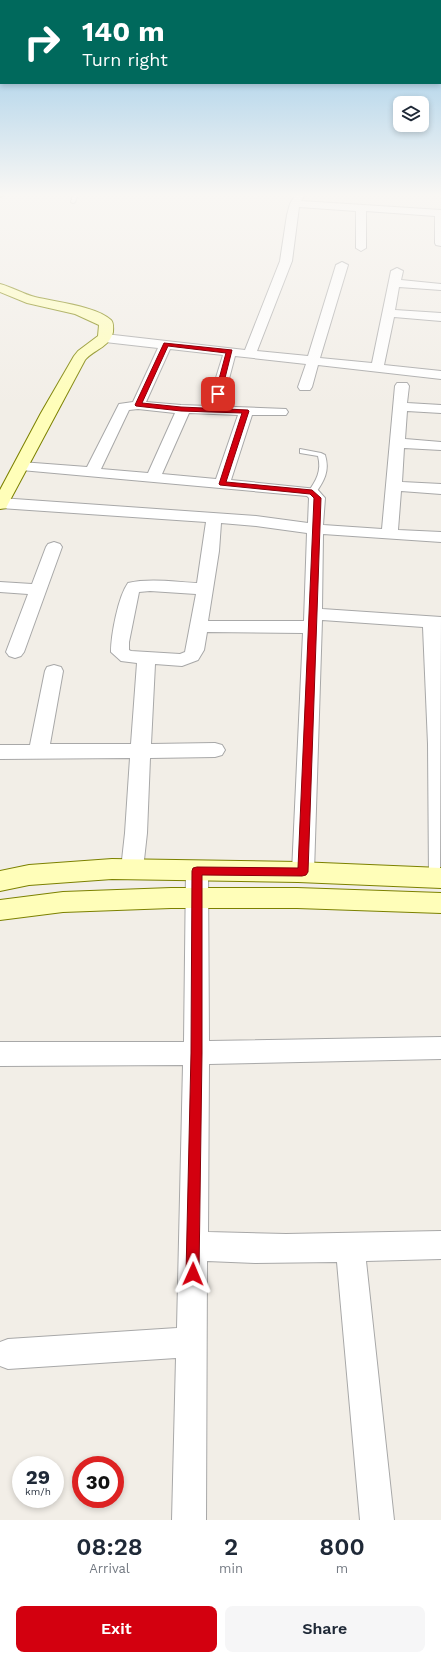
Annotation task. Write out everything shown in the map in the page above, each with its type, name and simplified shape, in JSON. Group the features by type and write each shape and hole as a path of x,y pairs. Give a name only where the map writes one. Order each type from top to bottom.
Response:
{"street":[{"path":"250,354 285,264"},
{"path":"305,387 342,265"},
{"path":"377,368 396,277 441,287"},
{"path":"0,288 31,299 98,318 106,323 106,338"},
{"path":"388,313 441,317"},
{"path":"441,374 106,338 80,357 21,466 2,497 256,521 315,529 441,537"},
{"path":"138,405 166,344"},
{"path":"218,394 230,351"},
{"path":"390,533 402,386"},
{"path":"92,472 124,407 138,405 181,409 281,412"},
{"path":"400,407 441,409"},
{"path":"153,478 182,414 181,409"},
{"path":"222,484 246,411"},
{"path":"397,443 441,446"},
{"path":"21,466 312,492 317,498 302,872"},
{"path":"394,486 441,489"},
{"path":"205,589 142,586 132,589 120,642 120,652 127,657 182,660 192,656 195,650 205,589 214,518"},
{"path":"15,652 54,547"},
{"path":"0,587 38,590"},
{"path":"0,910 302,872 441,878 436,622 313,620 300,628 199,626"},
{"path":"132,869 136,833 143,688 146,658"},
{"path":"39,751 54,671"},
{"path":"0,752 215,750"},
{"path":"0,881 29,875 132,869 197,885 297,898 441,903"},
{"path":"189,1520 197,885"},
{"path":"0,1054 196,1053 441,1048"},
{"path":"193,1246 237,1248 441,1245"},
{"path":"350,1246 377,1520"},
{"path":"8,1354 192,1342"}],"lane":[{"path":"303,451 321,455 323,459 323,476 312,492"}],"route":[{"path":"193,1274 197,871 302,872 316,540 315,529 317,498 312,492 222,484 246,411 181,409 166,406 138,405 166,344 230,351 218,394"}]}
